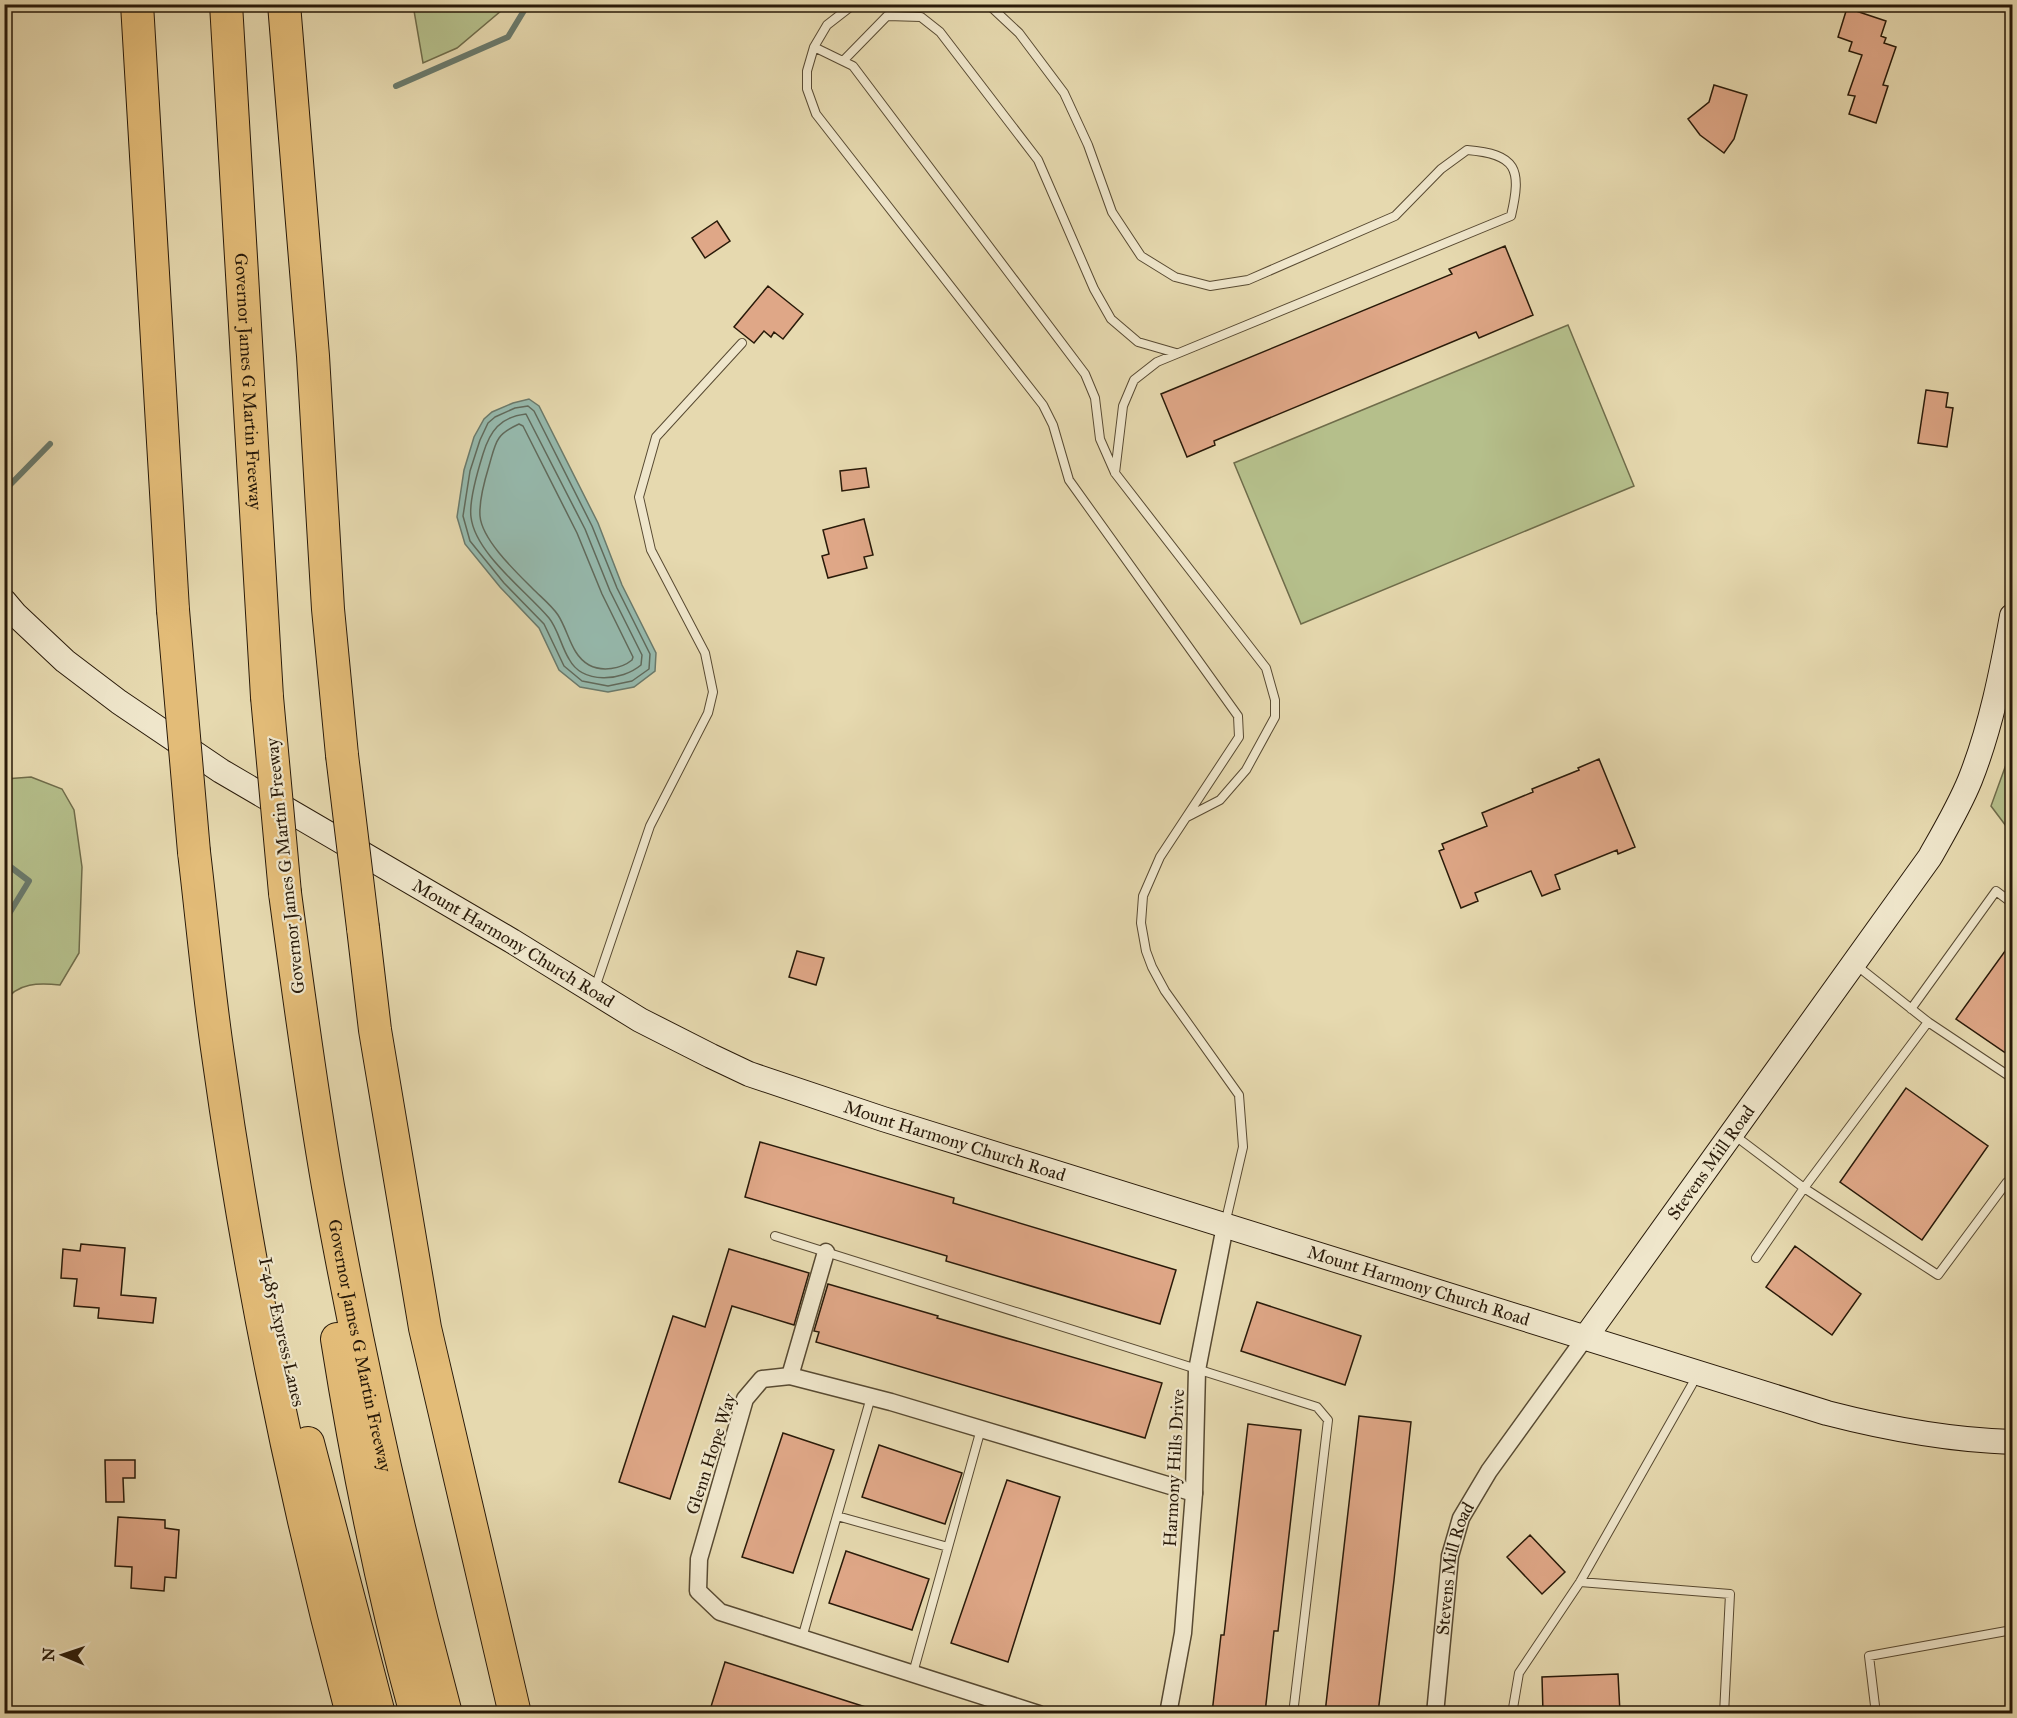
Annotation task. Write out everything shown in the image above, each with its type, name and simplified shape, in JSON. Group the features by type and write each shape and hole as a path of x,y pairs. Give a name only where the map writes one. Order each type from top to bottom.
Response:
{"highway":[{"path":"137,4 173,610 194,852 218,1053 240,1199 267,1348 300,1504 352,1713"},
{"name":"Governor James G Martin Freeway","path":"226,4 267,697 285,893 328,1184 356,1331 414,1590 446,1713"},
{"path":"284,4 313,356 328,609 342,755 375,1030 425,1328 515,1713"},
{"name":"I-485 Express Lanes","path":"205,946 244,1162 277,1310 314,1468 379,1713"},
{"path":"294,958 320,1228 347,1404 374,1538 402,1663 416,1713"},
{"path":"492,1617 529,1713"},
{"path":"337,1655 347,1713"}],"street":[{"name":"Mount Harmony Church Road","path":"8,614 119,702 221,771 512,941 640,1020 750,1074 883,1119 1827,1413 1881,1427 1973,1440 2013,1442"},
{"name":"Stevens Mill Road","path":"1435,1713 1450,1556 1461,1518 1489,1471 1930,857 1950,823 1970,781 1985,739 2013,615"},
{"name":"Harmony Hills Drive","path":"1168,1713 1183,1633 1194,1492 1197,1370 1225,1226"},
{"path":"790,1376 826,1252"},
{"name":"Glenn Hope Way","path":"1039,1713 720,1612 698,1591 699,1559 745,1399 762,1379 790,1376 871,1397 1194,1492"}],"lane":[{"path":"854,4 827,25 814,47 807,71 807,89 816,114 1043,405 1053,425 1069,480 1238,716 1239,737 1160,857 1143,896 1141,923 1146,951 1165,991 1239,1095 1244,1147 1225,1226"},
{"path":"988,4 1019,33 1064,93 1088,145 1112,212 1141,256 1175,277 1210,286 1248,280 1395,216 1442,169 1467,150 1487,152 1505,158 1513,169 1517,189 1511,216 1157,362 1134,380 1123,406 1115,474"},
{"path":"843,61 887,16 921,17 940,32 1038,160 1094,289 1111,319 1138,342 1177,353"},
{"path":"814,47 853,66 1085,374 1095,398 1100,439 1115,474 1266,668 1275,700 1275,717 1246,770 1220,800 1186,818"},
{"path":"594,992 650,826 708,712 713,692 705,652 651,550 639,497 656,437 742,343"},
{"path":"1911,1009 1996,891 2013,903"},
{"path":"1854,963 1928,1023 2013,1078"},
{"path":"1756,1258 1804,1188 1928,1023"},
{"path":"1731,1133 1804,1188 1938,1275 2007,1182"},
{"path":"775,1236 1317,1407 1328,1420 1293,1713"},
{"path":"1512,1713 1519,1673 1580,1582 1699,1374"},
{"path":"802,1638 871,1397"},
{"path":"913,1673 981,1429"},
{"path":"837,1516 948,1547"},
{"path":"1580,1582 1730,1594 1724,1713"},
{"path":"1876,1713 1869,1656 2013,1630"}],"green space":[{"path":"413,4 508,5 457,48 423,63"},
{"path":"1568,325 1634,486 1301,624 1234,463"},
{"path":"2012,748 2012,834 1991,806"},
{"path":"31,777 62,789 74,810 82,867 79,953 60,985 37,984 22,987 10,995 5,1002 5,779"}],"water":[{"path":"529,399 539,406 598,523 622,585 656,653 655,671 634,687 608,692 580,687 559,670 539,628 500,587 465,544 457,517 464,470 474,437 484,419 492,412"}],"building":[{"path":"1847,8 1886,21 1881,36 1886,38 1884,43 1896,47 1883,85 1888,86 1876,123 1849,114 1855,96 1848,95 1862,55 1849,51 1852,42 1838,37"},
{"path":"1714,85 1747,95 1734,139 1724,153 1700,135 1688,119 1709,102"},
{"path":"717,221 730,241 705,258 692,238"},
{"path":"1505,246 1533,315 1479,338 1476,332 1214,441 1215,445 1187,457 1161,394 1452,274 1449,269"},
{"path":"768,286 803,314 783,339 774,332 771,337 764,331 754,343 734,327"},
{"path":"1926,390 1948,393 1946,407 1953,408 1947,447 1918,443"},
{"path":"866,468 869,487 842,491 840,471"},
{"path":"864,519 873,555 864,557 867,568 828,578 822,556 829,554 823,530"},
{"path":"1599,759 1635,847 1618,854 1617,850 1555,875 1560,889 1542,896 1531,871 1475,893 1478,901 1461,908 1439,851 1444,849 1442,844 1487,826 1482,813 1533,792 1532,789 1579,770 1578,768"},
{"path":"2013,940 2013,1058 1956,1019"},
{"path":"797,951 824,958 816,985 789,977"},
{"path":"1906,1088 1988,1146 1922,1240 1840,1182"},
{"path":"760,1142 954,1198 953,1203 1176,1270 1160,1324 946,1261 947,1256 745,1197"},
{"path":"81,1244 125,1248 121,1295 156,1298 153,1323 98,1318 99,1308 74,1306 77,1279 61,1278 63,1249 80,1251"},
{"path":"1795,1246 1861,1294 1832,1335 1766,1287"},
{"path":"729,1249 809,1273 794,1325 732,1306 670,1499 619,1482 673,1316 705,1327"},
{"path":"828,1284 1162,1383 1145,1438 816,1342 819,1332 814,1331"},
{"path":"1257,1302 1361,1336 1345,1385 1241,1351"},
{"path":"1359,1416 1411,1422 1394,1580 1378,1713 1325,1713"},
{"path":"1248,1424 1301,1430 1278,1631 1274,1631 1265,1713 1212,1713 1221,1635 1224,1635"},
{"path":"783,1433 834,1450 793,1573 742,1557"},
{"path":"879,1445 962,1473 945,1524 862,1497"},
{"path":"105,1460 135,1460 135,1478 123,1478 124,1502 106,1502"},
{"path":"1007,1480 1060,1497 1008,1662 951,1643"},
{"path":"118,1517 165,1520 165,1528 179,1530 176,1578 165,1577 164,1591 131,1588 132,1567 115,1566"},
{"path":"1530,1535 1565,1572 1542,1594 1507,1557"},
{"path":"846,1551 929,1579 912,1630 829,1603"},
{"path":"725,1662 875,1710 874,1713 709,1713"},
{"path":"1618,1674 1620,1713 1543,1713 1542,1677"}],"waterway":[{"path":"396,86 508,37 528,4"},
{"path":"4,491 50,444"},
{"path":"4,862 29,881 4,922"}]}
